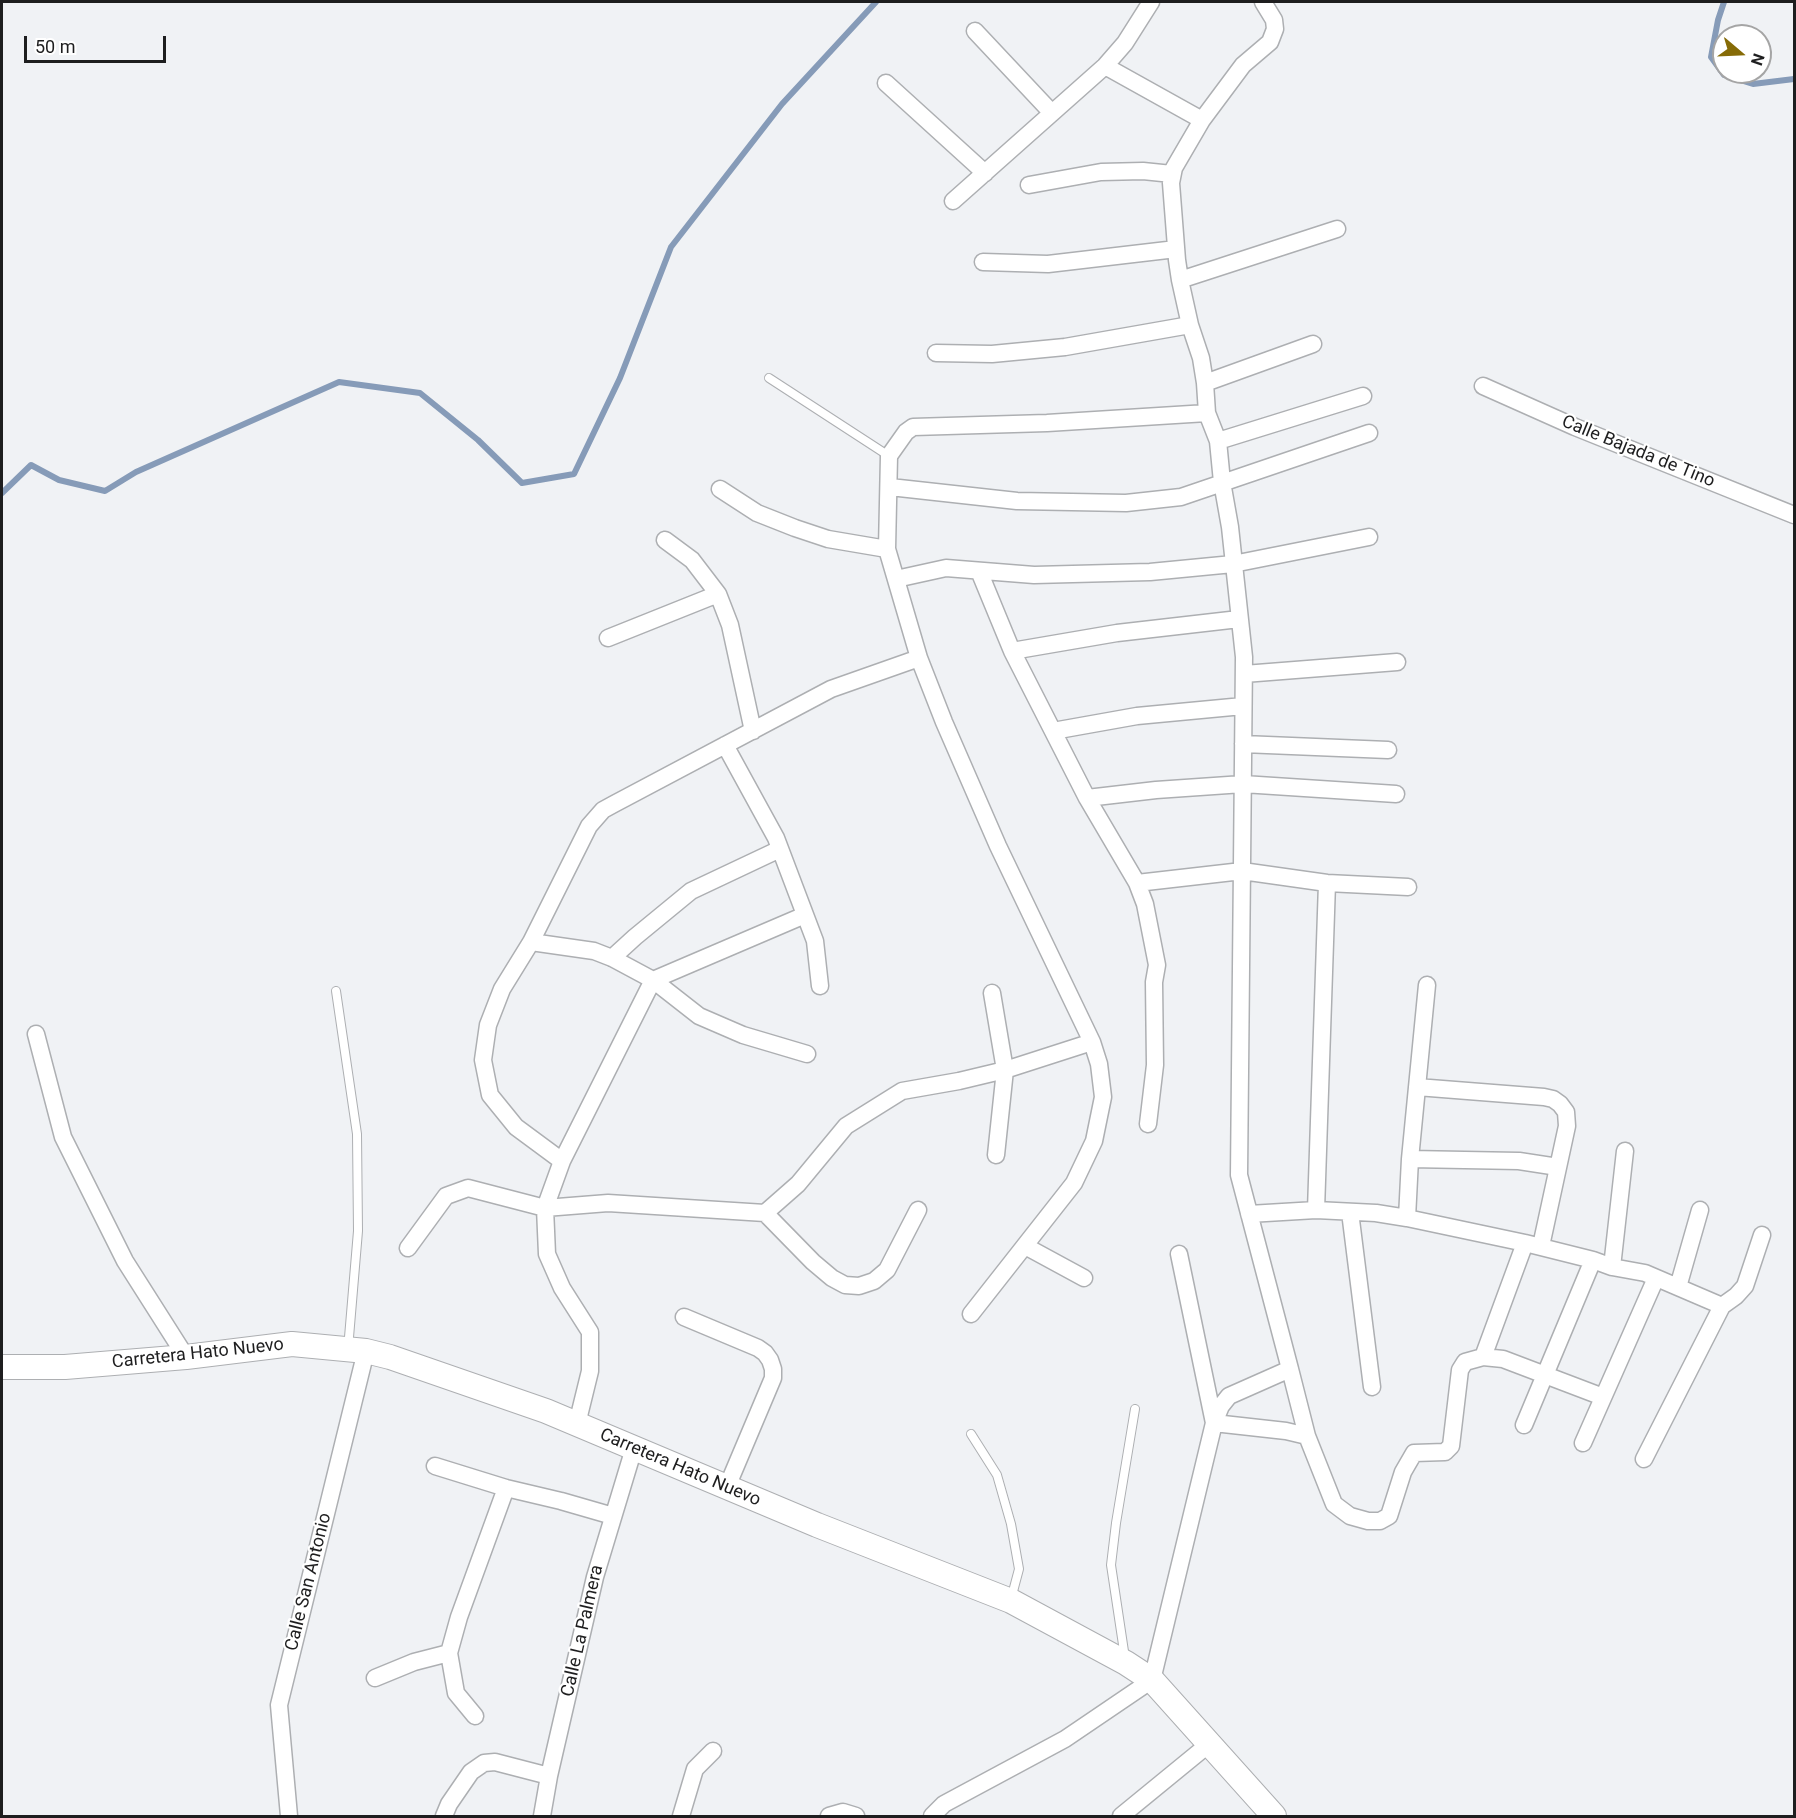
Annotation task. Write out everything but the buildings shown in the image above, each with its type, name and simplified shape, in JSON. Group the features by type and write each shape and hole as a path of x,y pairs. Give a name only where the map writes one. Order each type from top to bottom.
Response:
{"main road":[{"name":"Carretera Hato Nuevo","path":"2,1367 65,1367 186,1357 292,1344 357,1350 401,1360 546,1411 817,1525 1011,1601 1126,1663 1152,1680 1274,1816"}],"street":[{"path":"953,201 1105,66 1125,43 1151,2"},
{"path":"1263,2 1274,20 1275,29 1270,42 1244,65 1202,120 1174,168 1171,183 1180,280 1190,325 1201,358 1207,413 1218,441 1244,657 1239,1174 1307,1437 1334,1504 1350,1516 1368,1521 1386,1519 1391,1511 1403,1472 1414,1453 1445,1452 1451,1446 1461,1367 1469,1359 1483,1357 1503,1359 1603,1397"},
{"path":"975,30 1052,113"},
{"path":"1105,66 1202,120"},
{"path":"886,83 985,173"},
{"path":"1029,185 1101,172 1143,171 1172,174"},
{"path":"1180,280 1337,229"},
{"path":"983,262 1048,264 1176,249"},
{"path":"936,352 992,354 1065,347 1190,325"},
{"path":"1205,383 1313,344"},
{"name":"Calle Bajada de Tino","path":"1483,386 1575,427 1794,515"},
{"path":"1218,441 1363,396"},
{"path":"971,1314 1074,1183 1094,1141 1103,1097 1099,1064 1092,1042 998,846 919,658 888,549 890,456 906,432 913,427 1047,423 1207,413"},
{"path":"890,487 1017,501 1126,503 1180,497 1369,433"},
{"path":"720,489 757,513 795,528 828,539 888,549"},
{"path":"896,579 946,568 1034,575 1150,572 1233,564 1369,537"},
{"path":"665,540 692,560 718,594 730,625 753,730"},
{"path":"979,572 1012,651 1087,798 1137,883 1145,904 1157,965 1154,982 1155,1065 1148,1124"},
{"path":"608,638 718,594"},
{"path":"1012,651 1117,633 1239,619"},
{"path":"562,1161 516,1127 490,1095 483,1060 488,1025 502,989 531,942 590,825 603,810 831,689 919,658"},
{"path":"1244,674 1396,662"},
{"path":"1053,731 1137,716 1244,706"},
{"path":"1243,744 1388,750"},
{"path":"724,745 776,838 815,941 820,986"},
{"path":"1087,798 1156,790 1243,784 1396,794"},
{"path":"612,958 691,891 780,849"},
{"path":"1137,883 1242,872 1327,883 1408,887"},
{"path":"1316,1210 1327,883"},
{"path":"577,1424 590,1371 590,1332 562,1288 547,1254 544,1208 562,1161 653,980 805,915"},
{"path":"531,942 594,951 612,958 653,980 699,1016 742,1035 807,1054"},
{"path":"1407,1218 1410,1159 1427,985"},
{"path":"992,993 1005,1070 996,1155"},
{"path":"36,1034 63,1137 124,1261 186,1357"},
{"path":"765,1213 798,1184 846,1126 902,1091 1005,1070 1092,1042"},
{"path":"1417,1088 1512,1093 1553,1099 1560,1104 1567,1117 1558,1167 1533,1245 1483,1357"},
{"path":"1612,1267 1625,1151"},
{"path":"1410,1159 1519,1161 1558,1167"},
{"path":"408,1248 446,1196 468,1188 544,1208 608,1203 765,1213 832,1278 845,1285 859,1286 874,1281 886,1270 918,1210"},
{"path":"1249,1214 1316,1210 1376,1213 1407,1218 1533,1245 1612,1267 1645,1273 1722,1306"},
{"path":"1678,1287 1700,1210"},
{"path":"1350,1212 1372,1387"},
{"path":"1644,1459 1722,1306 1736,1296 1749,1278 1762,1235"},
{"path":"1025,1246 1083,1278"},
{"path":"1179,1254 1214,1423"},
{"path":"1524,1425 1593,1260"},
{"path":"1583,1443 1656,1278"},
{"path":"684,1317 758,1348 765,1353 773,1369 772,1378 727,1487"},
{"name":"Calle San Antonio","path":"289,1816 279,1705 357,1350"},
{"path":"933,1816 944,1804 1065,1739 1152,1680 1214,1423 1221,1406 1229,1396 1290,1369"},
{"path":"1214,1423 1286,1431 1307,1437"},
{"name":"Calle La Palmera","path":"542,1816 549,1776 595,1577 634,1448"},
{"path":"435,1466 506,1488 613,1516"},
{"path":"475,1716 456,1693 449,1653 459,1617 506,1488"},
{"path":"375,1678 414,1662 449,1653"},
{"path":"1121,1816 1209,1744"},
{"path":"681,1816 695,1769 713,1751"},
{"path":"444,1816 449,1804 471,1772 484,1763 495,1762 549,1776"},
{"path":"829,1816 843,1812 856,1816"}],"lane":[{"path":"769,378 890,456"},
{"path":"336,991 357,1134 357,1350"},
{"path":"1126,1663 1111,1565 1135,1409"},
{"path":"970,1434 997,1475 1011,1524 1019,1569 1011,1601"}],"waterway":[{"path":"2,493 31,465 59,480 105,491 136,472 339,382 420,393 478,440 522,483 574,474 620,378 671,247 782,104 876,2"},
{"path":"1724,2 1711,57 1724,75 1753,84 1794,79"}]}
